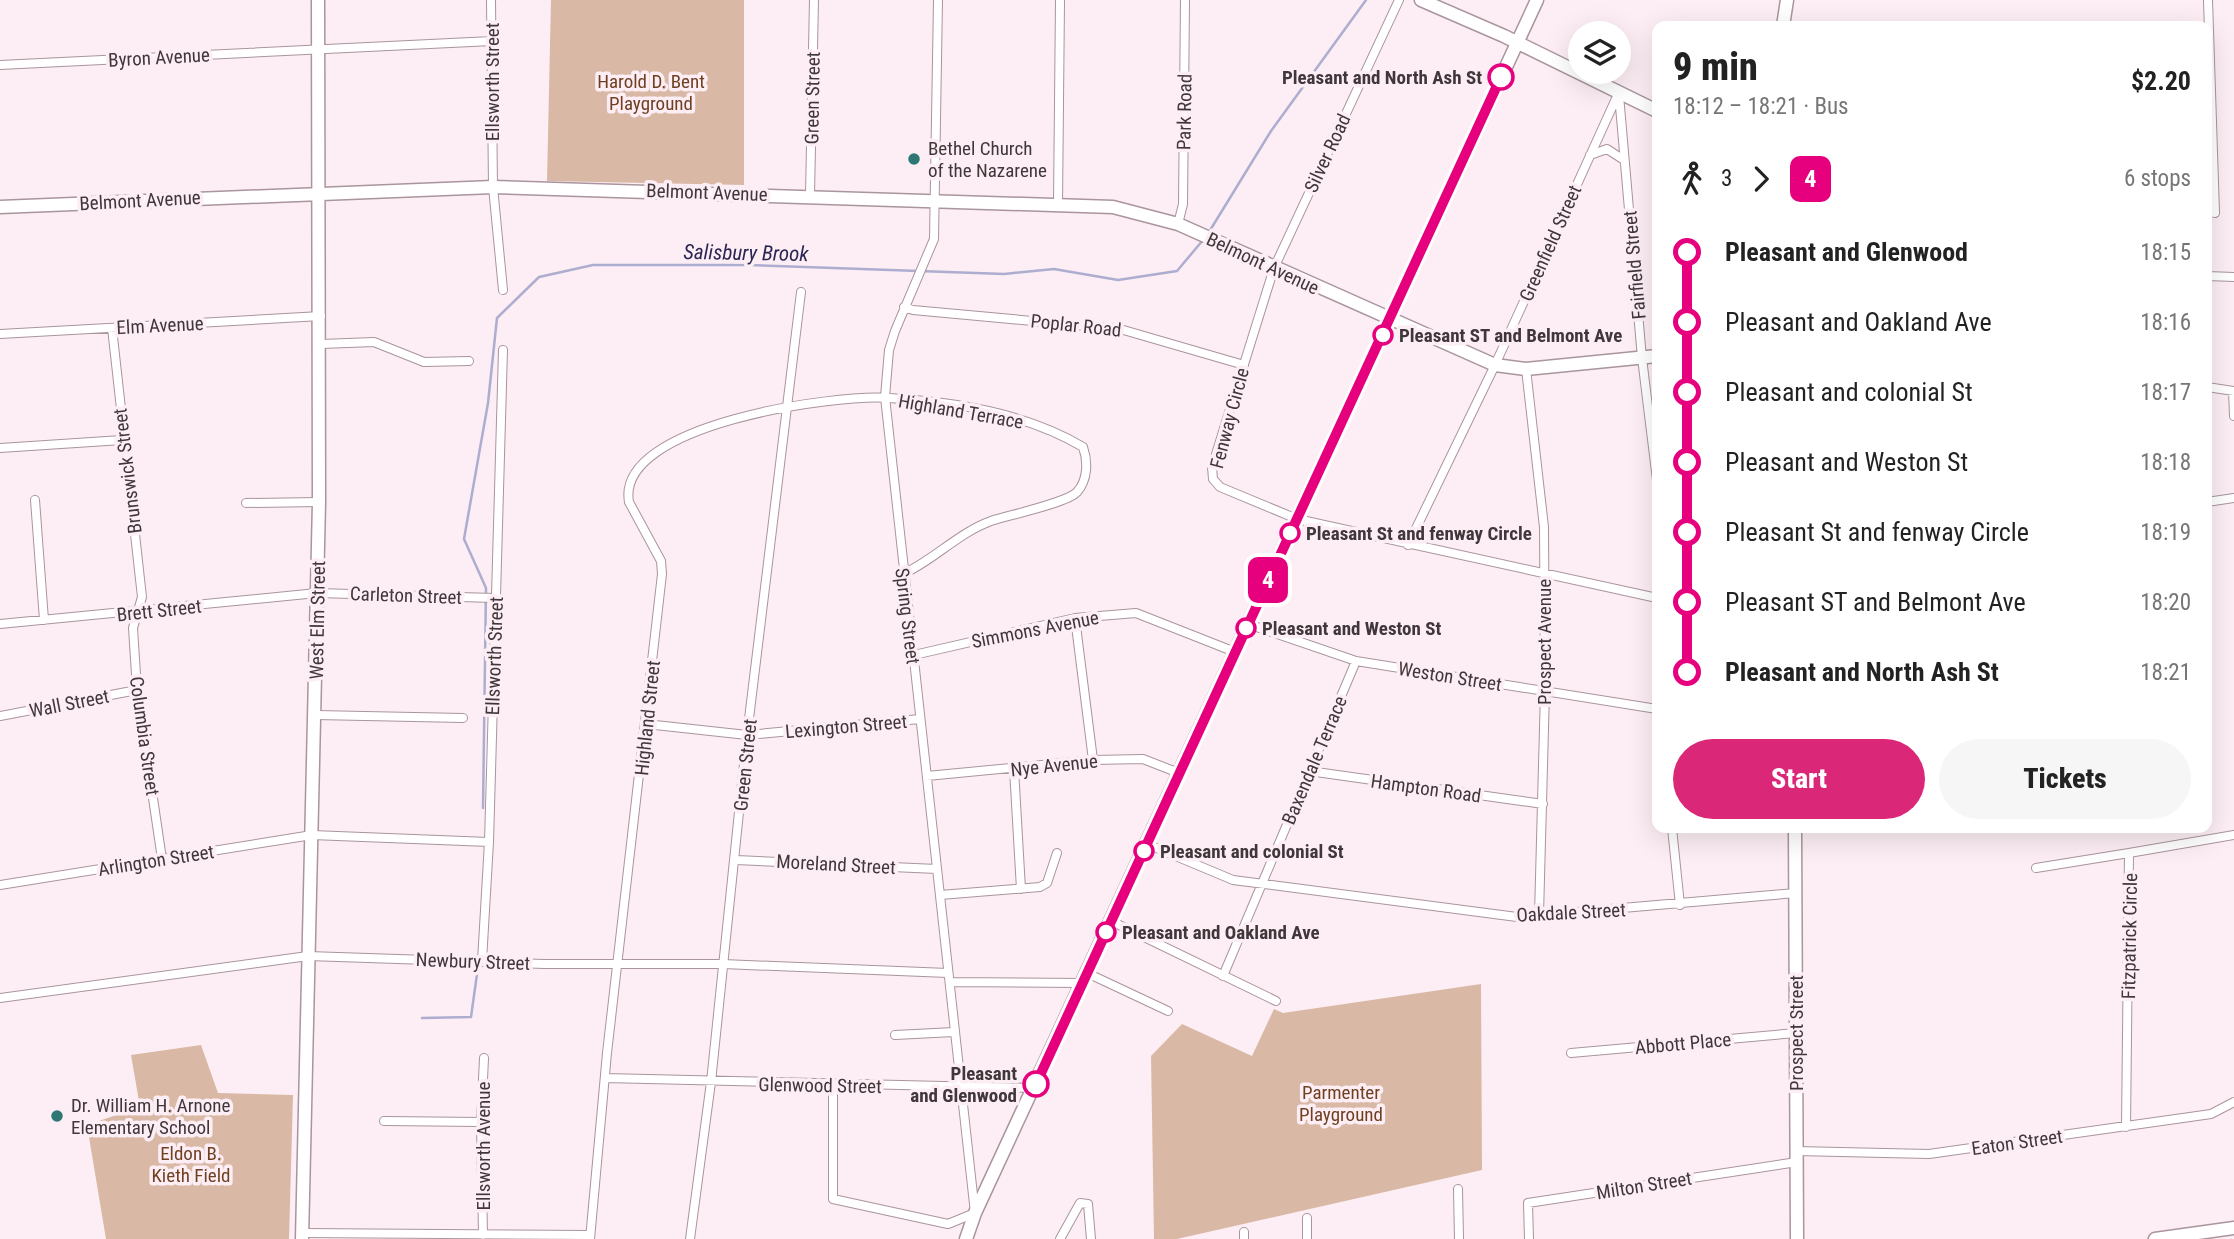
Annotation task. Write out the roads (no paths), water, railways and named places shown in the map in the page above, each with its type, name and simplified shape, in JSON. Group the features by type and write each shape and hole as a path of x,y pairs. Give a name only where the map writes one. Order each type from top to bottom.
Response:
{"street":[{"name":"West Elm Street","path":"302,1236 319,502 321,316 318,0"},
{"name":"Ellsworth Street","path":"491,0 493,187 503,290"},
{"name":"Green Street","path":"810,195 814,0"},
{"name":"Spring Street","path":"938,0 934,239 926,264 904,307 889,350 885,397 978,1239"},
{"path":"1058,204 1060,0"},
{"name":"Park Road","path":"1178,224 1183,204 1185,0"},
{"name":"Silver Road","path":"1274,268 1399,0"},
{"path":"1421,0 1652,108"},
{"path":"966,1239 975,1213 1537,0"},
{"path":"1784,21 1787,0"},
{"path":"2208,0 2208,21"},
{"name":"Byron Avenue","path":"0,65 492,41"},
{"name":"Greenfield Street","path":"1408,545 1495,365 1619,92"},
{"name":"Fairfield Street","path":"1619,92 1642,358 1652,439"},
{"path":"1590,155 1607,149 1625,161"},
{"path":"2212,152 2215,213"},
{"name":"Belmont Avenue","path":"0,207 493,187 810,195 1113,207 1178,224 1390,321 1495,365 1526,369 1652,357"},
{"name":"Fenway Circle","path":"1274,268 1212,467 1213,479 1220,487 1297,519"},
{"path":"2212,276 2234,277"},
{"name":"Green Street","path":"690,1239 711,1082 747,735 801,292"},
{"name":"Poplar Road","path":"904,307 912,310 1120,329 1244,365"},
{"name":"Elm Avenue","path":"0,334 321,316"},
{"name":"Brunswick Street","path":"112,328 122,440 142,597 135,613"},
{"path":"321,344 365,341 424,362 469,360"},
{"name":"Ellsworth Street","path":"482,961 489,842 489,598 503,351"},
{"name":"Prospect Avenue","path":"1526,369 1544,527 1545,691 1539,915"},
{"path":"2212,388 2234,391 2234,416"},
{"name":"Highland Street","path":"590,1237 605,1078 663,574 661,561 629,502 628,491 633,474 648,457 676,441 787,405 885,397"},
{"name":"Highland Terrace","path":"885,397 982,410 1037,425 1083,447 1088,461 1078,491 1067,500 987,522 903,574"},
{"path":"0,448 122,440"},
{"path":"2212,501 2234,498"},
{"path":"35,500 44,620"},
{"path":"246,503 319,502"},
{"path":"1297,519 1652,597"},
{"name":"Carleton Street","path":"317,593 489,598"},
{"name":"Brett Street","path":"0,624 135,613 317,593"},
{"name":"Simmons Avenue","path":"914,656 1075,618 1136,612 1235,652"},
{"name":"Columbia Street","path":"135,613 133,628 137,690 162,859"},
{"path":"1075,618 1093,760"},
{"name":"Weston Street","path":"1248,624 1356,661 1652,708"},
{"name":"Baxendale Terrace","path":"1223,976 1356,661"},
{"name":"Wall Street","path":"0,716 137,690"},
{"path":"316,715 463,718"},
{"name":"Lexington Street","path":"646,724 747,735 920,719"},
{"name":"Nye Avenue","path":"927,776 1093,760 1143,759 1179,773"},
{"path":"1014,769 1021,889"},
{"name":"Hampton Road","path":"1309,771 1543,804"},
{"path":"1673,833 1680,905"},
{"name":"Prospect Street","path":"1796,833 1797,1239"},
{"name":"Arlington Street","path":"0,885 312,835 489,842"},
{"name":"Fitzpatrick Circle","path":"2126,1126 2129,853 2234,835"},
{"name":"Oakdale Street","path":"1147,844 1233,880 1494,914 1539,915 1796,893"},
{"path":"940,895 1021,889 1046,883 1057,853"},
{"path":"2036,867 2129,853"},
{"name":"Moreland Street","path":"736,860 937,869"},
{"path":"1111,921 1276,1001"},
{"name":"Newbury Street","path":"0,998 308,956 723,964 949,978 1084,978"},
{"path":"1084,978 1168,1011"},
{"path":"895,1035 954,1032"},
{"name":"Abbott Place","path":"1571,1053 1796,1032"},
{"name":"Ellsworth Avenue","path":"483,1235 481,1122 484,1058"},
{"name":"Glenwood Street","path":"605,1078 962,1089 1034,1088"},
{"path":"833,1085 833,1199 948,1224 975,1213"},
{"name":"Eaton Street","path":"1796,1156 1929,1154 2211,1114 2234,1102"},
{"path":"384,1121 481,1122"},
{"name":"Milton Street","path":"1529,1239 1528,1203 1796,1156"},
{"path":"1458,1189 1459,1239"},
{"path":"1060,1239 1080,1203 1088,1205 1090,1209 1091,1239"},
{"path":"1307,1218 1307,1239"},
{"path":"2155,1239 2210,1235 2234,1228"},
{"path":"302,1236 590,1237"}],"waterway":[{"name":"Salisbury Brook","path":"1209,232 1271,131 1366,0"},
{"name":"Salisbury Brook","path":"483,808 486,588 464,539 488,403 497,318 539,277 593,265 749,265 1004,274 1054,269 1118,280 1177,271 1203,240"},
{"name":"Salisbury Brook","path":"422,1018 471,1017 477,974"}],"place":[{"name":"Pleasant and North Ash St","path":"1501,77"},
{"name":"Bethel Church of the Nazarene","path":"914,159"},
{"name":"Pleasant ST and Belmont Ave","path":"1383,335"},
{"name":"Pleasant St and fenway Circle","path":"1290,533"},
{"name":"Pleasant and Weston St","path":"1246,628"},
{"name":"Pleasant and colonial St","path":"1144,851"},
{"name":"Pleasant and Oakland Ave","path":"1106,932"},
{"name":"Pleasant and Glenwood","path":"1036,1084"},
{"name":"Dr. William H. Arnone Elementary School","path":"57,1116"}],"park label":[{"name":"Harold D. Bent Playground","path":"651,92"},
{"name":"Parmenter Playground","path":"1341,1103"},
{"name":"Eldon B. Kieth Field","path":"191,1164"}]}
